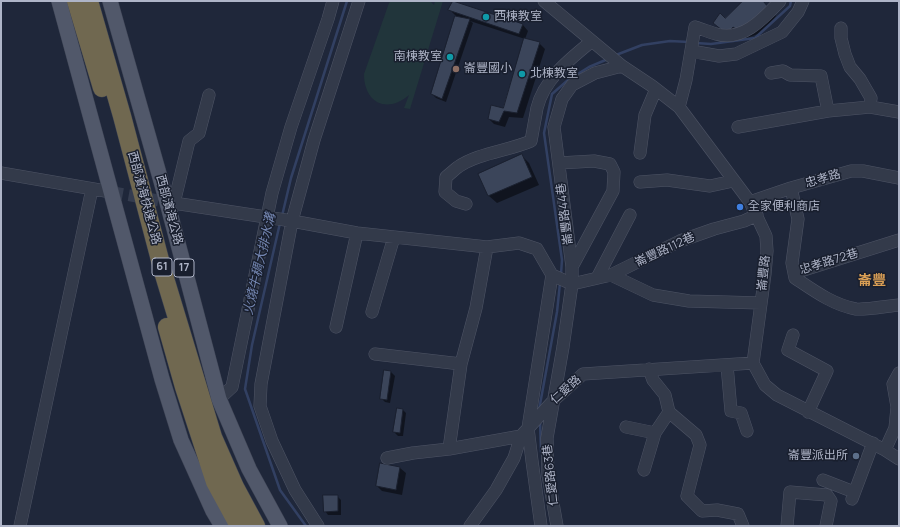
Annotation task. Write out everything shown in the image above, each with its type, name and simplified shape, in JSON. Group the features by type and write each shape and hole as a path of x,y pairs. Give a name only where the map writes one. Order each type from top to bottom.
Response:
{"highway":[{"name":"西部濱海快速公路","path":"76,1 184,386 215,482 239,526"},
{"name":"西部濱海快速公路","path":"89,1 122,116 164,275 213,437 235,487 256,526"}],"main road":[{"path":"58,1 162,379 181,440 213,511 222,526"},
{"name":"西部濱海公路","path":"110,1 171,202 220,399 249,469 280,526"}],"street":[{"path":"220,399 232,387 272,193 291,127 333,1"},
{"path":"318,526 295,490 272,441 260,406 261,384 292,221 314,140 359,1"},
{"path":"466,204 456,201 446,192 446,177 459,167 477,158 518,147 531,141 537,106 547,84 569,60 595,44 544,1"},
{"path":"679,107 686,80 696,27 718,35 735,35 749,30 765,18 780,1"},
{"path":"691,51 719,56 736,54 782,32 798,12 803,1"},
{"path":"841,28 841,38 845,54 850,67 860,79 871,98 870,107"},
{"name":"崙豐路","path":"595,44 679,107 750,202 757,215 766,236 766,251 753,363"},
{"name":"崙豐路44巷","path":"554,400 572,284 572,267 554,127 562,99 572,85 595,72 620,64"},
{"path":"772,73 783,71 790,75 821,76 828,111"},
{"path":"640,153 645,115 656,89"},
{"path":"209,95 199,133 189,141 171,202 357,233 487,247 519,243 537,249 552,275 572,284"},
{"path":"738,127 828,111 870,107 899,112"},
{"path":"559,163 594,161 610,164 614,172 613,191 572,267"},
{"name":"忠孝路","path":"750,202 791,188 851,171 863,171 899,178"},
{"path":"1,173 111,192"},
{"path":"640,182 667,180 710,186 734,181"},
{"name":"忠孝路72巷","path":"791,188 798,219 792,263 794,272 899,240"},
{"path":"20,526 92,189"},
{"path":"597,278 630,215"},
{"name":"崙豐路112巷","path":"572,284 611,275 680,241 714,229 744,221 757,215"},
{"path":"336,327 357,233"},
{"path":"372,312 394,237"},
{"path":"449,450 461,364 476,308 487,247"},
{"path":"794,272 795,278 823,296 840,304 856,309 899,306"},
{"path":"541,526 525,432 552,275"},
{"path":"611,275 653,295 689,301 761,303"},
{"path":"793,335 788,350 827,371 808,412"},
{"path":"375,354 461,364"},
{"path":"753,363 765,385 777,395 885,450 899,459"},
{"name":"仁愛路","path":"470,526 496,490 514,458 525,432 554,400 583,374 753,363"},
{"path":"727,365 732,411 741,413 747,431"},
{"path":"648,369 653,380 665,395 669,412 696,435 700,445 687,496 702,511 717,510 738,514 743,526"},
{"path":"885,450 895,428 897,407 893,384 899,373"},
{"name":"仁愛路63巷","path":"554,400 547,438 548,475 557,526"},
{"path":"644,470 655,432 669,412"},
{"path":"626,427 655,432"},
{"path":"387,458 413,453 449,450 525,432"},
{"path":"823,480 853,496 873,444"},
{"path":"787,526 790,492 827,495 831,501 826,526"}],"shaded area":[{"path":"391,1 430,1 434,5 435,1 443,1 410,109 404,108 409,95 401,101 393,104 385,104 372,98 365,84 364,74"}],"building":[{"name":"西棟教室","path":"453,1 523,24 519,34 448,10"},
{"path":"743,1 763,1 769,8 739,31 733,27 727,34 713,23 720,13 725,18"},
{"name":"南棟教室","path":"455,16 470,19 442,99 431,94"},
{"name":"北棟教室","path":"524,38 540,42 517,113 504,111 499,122 488,119 491,105 503,108"},
{"path":"522,154 532,177 488,196 478,174"},
{"path":"384,370 391,371 387,400 380,399"},
{"path":"397,408 403,409 400,433 393,432"},
{"path":"380,463 400,467 396,490 376,486"},
{"path":"323,495 338,495 338,511 324,512"}],"waterway":[{"name":"火燒牛稠大排水溝","path":"282,216 291,178 347,1"},
{"path":"696,43 711,44 755,38 790,6 791,1"},
{"path":"616,55 642,45 670,41 689,42"},
{"path":"561,274 562,260 544,133 552,94 568,80 589,67 608,59"},
{"name":"火燒牛稠大排水溝","path":"280,223 252,345 245,389 280,490 306,526"},
{"path":"539,410 557,312 560,283"},
{"path":"540,421 541,452"}],"tunnel":[{"path":"111,192 167,202"}],"place":[{"name":"西棟教室","path":"486,17"},
{"name":"南棟教室","path":"450,57"},
{"name":"崙豐國小","path":"456,69"},
{"name":"北棟教室","path":"522,74"},
{"name":"全家便利商店","path":"740,207"},
{"name":"崙豐派出所","path":"856,456"}],"district":[{"name":"崙豐","path":"872,281"}]}
